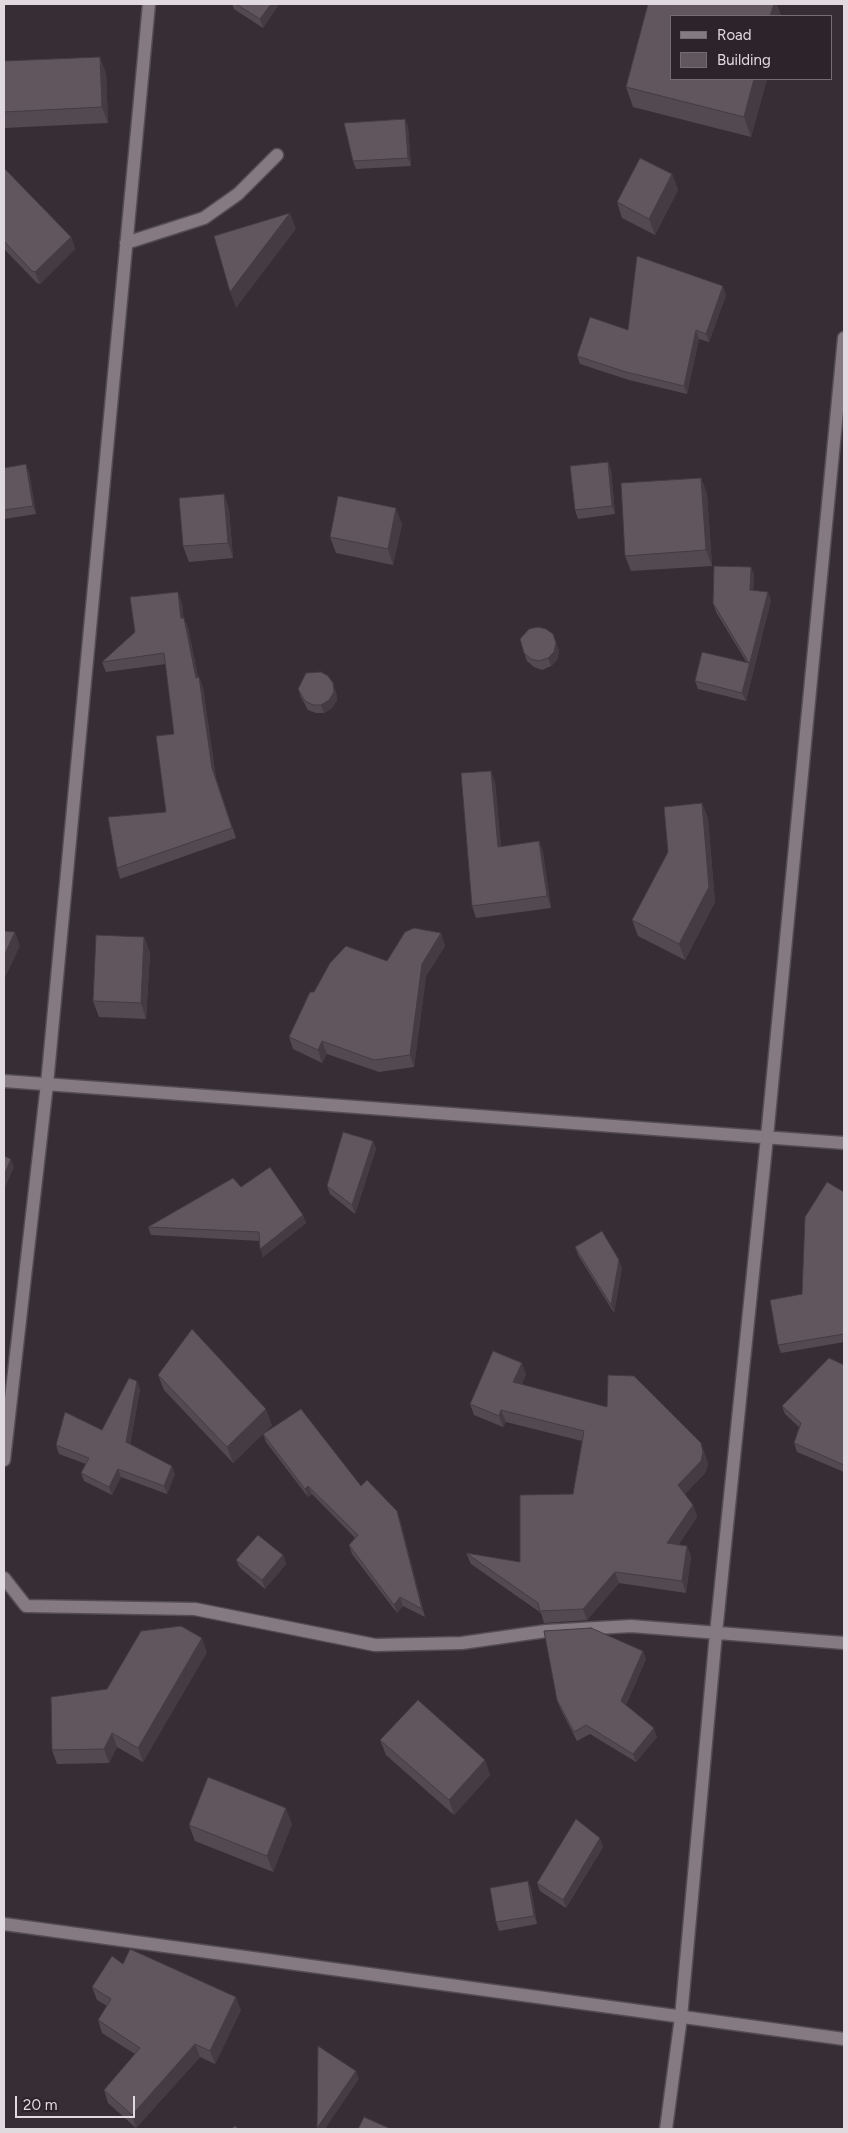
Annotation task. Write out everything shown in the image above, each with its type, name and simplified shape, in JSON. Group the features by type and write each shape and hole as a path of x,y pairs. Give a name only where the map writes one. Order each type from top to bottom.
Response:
{"street":[{"path":"4,1460 47,1084 149,4"},
{"path":"126,244 204,218 238,194 277,155"},
{"path":"666,2129 682,2017 716,1634 767,1137 844,338"},
{"path":"4,1081 844,1143"},
{"path":"4,1578 26,1606 195,1608 375,1645 462,1643 546,1631 630,1626 844,1643"},
{"path":"4,1924 844,2039"}],"building":[{"path":"236,4 271,4 260,19"},
{"path":"648,4 774,4 770,15 670,15 670,80 754,80 744,117 626,87"},
{"path":"100,57 102,107 4,112 4,61"},
{"path":"405,119 408,158 353,161 344,123"},
{"path":"640,158 672,174 649,219 617,202"},
{"path":"4,168 71,237 35,272 4,241"},
{"path":"290,213 230,292 214,236"},
{"path":"637,256 723,286 706,334 696,330 684,386 626,372 577,356 590,317 628,330"},
{"path":"608,462 612,506 575,510 570,466"},
{"path":"26,464 33,506 4,510 4,468"},
{"path":"701,478 706,550 625,556 621,483"},
{"path":"224,494 228,543 183,546 179,498"},
{"path":"338,496 396,508 388,549 330,537"},
{"path":"714,566 751,567 750,590 768,592 742,693 695,681 702,652 749,663 713,603"},
{"path":"178,592 181,618 184,618 196,678 199,677 212,768 232,828 117,868 108,817 166,812 156,736 174,734 164,653 102,662 135,632 130,597"},
{"path":"538,627 546,629 553,634 556,643 554,652 548,658 539,661 531,659 524,653 520,639 529,629"},
{"path":"321,672 328,676 333,683 334,692 329,700 321,705 313,705 305,701 298,689 306,673"},
{"path":"491,771 498,847 539,841 547,896 472,906 461,773"},
{"path":"702,803 709,887 679,944 632,920 668,852 664,807"},
{"path":"414,928 441,933 422,964 410,1055 374,1060 322,1041 318,1050 289,1037 310,992 314,992 330,963 346,946 387,961 405,932"},
{"path":"4,931 15,932 4,956"},
{"path":"96,935 144,937 141,1003 93,1001"},
{"path":"343,1132 373,1141 352,1205 327,1186"},
{"path":"4,1156 11,1159 4,1175"},
{"path":"270,1167 303,1215 260,1249 259,1232 148,1227 233,1178 241,1187"},
{"path":"827,1182 844,1192 844,1334 778,1345 770,1300 802,1294 805,1217"},
{"path":"602,1231 619,1260 611,1305 575,1247"},
{"path":"192,1329 266,1409 227,1447 158,1375"},
{"path":"493,1351 522,1363 513,1382 607,1407 608,1375 634,1376 701,1443 703,1452 701,1461 678,1485 693,1505 667,1543 687,1546 682,1581 615,1572 583,1609 540,1611 538,1603 466,1553 520,1562 520,1495 573,1494 584,1431 501,1410 499,1416 470,1404"},
{"path":"829,1358 844,1365 844,1465 794,1443 801,1423 782,1406"},
{"path":"129,1378 137,1381 126,1442 172,1466 164,1486 118,1469 109,1487 81,1473 89,1458 56,1445 65,1412 102,1430"},
{"path":"301,1409 361,1486 367,1480 397,1511 422,1609 400,1597 394,1605 349,1545 358,1535 308,1486 305,1489 263,1434"},
{"path":"258,1535 283,1555 262,1580 236,1560"},
{"path":"181,1626 202,1638 138,1748 112,1733 104,1749 52,1750 51,1697 107,1689 141,1631"},
{"path":"591,1628 643,1651 621,1701 654,1728 633,1754 586,1725 574,1732 557,1700 544,1631"},
{"path":"418,1700 485,1760 449,1800 380,1740"},
{"path":"208,1777 286,1808 267,1856 189,1825"},
{"path":"576,1819 600,1838 563,1900 537,1883"},
{"path":"528,1881 534,1916 496,1922 490,1888"},
{"path":"130,1949 236,1997 210,2051 195,2044 132,2115 104,2090 140,2048 98,2020 111,1999 92,1987 112,1956 123,1964"},
{"path":"318,2046 356,2071 317,2128"},
{"path":"364,2117 391,2129 358,2129"}]}
